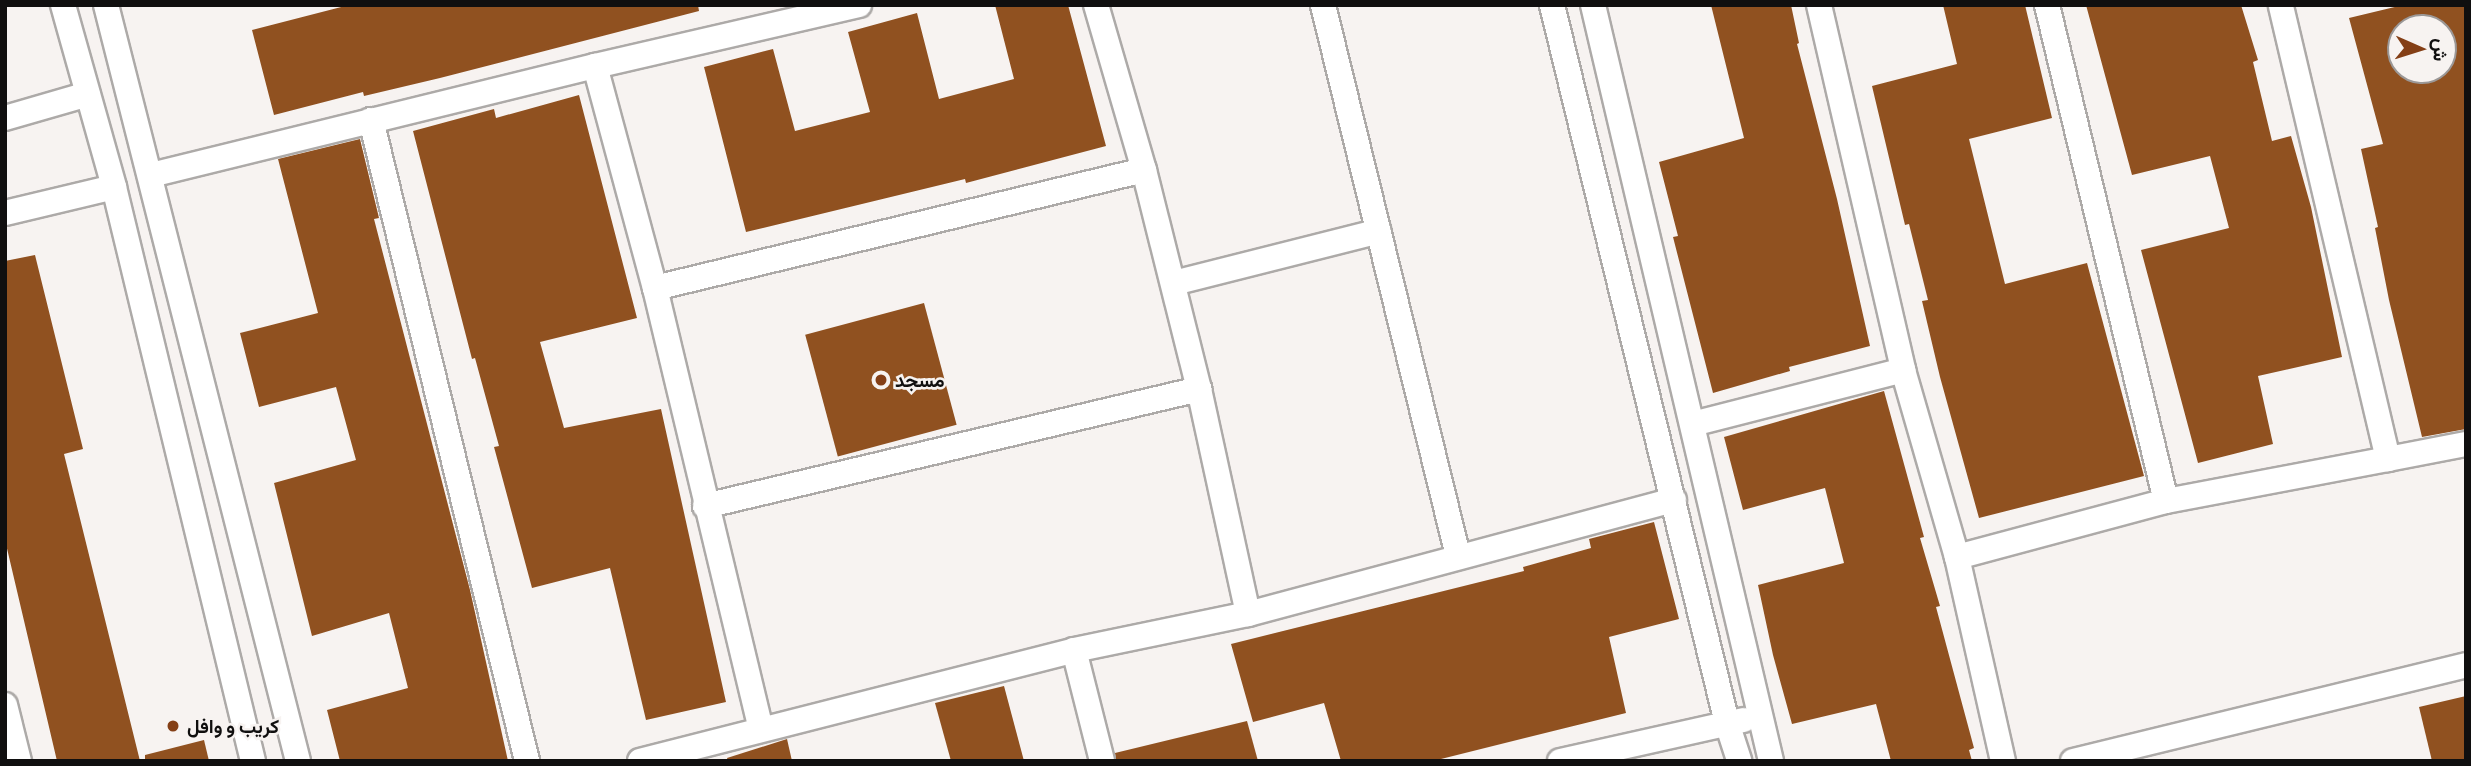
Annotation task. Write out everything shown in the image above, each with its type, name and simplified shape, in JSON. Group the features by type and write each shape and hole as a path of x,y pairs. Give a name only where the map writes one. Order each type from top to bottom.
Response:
{"street":[{"path":"63,5 114,187 253,761"},
{"path":"106,5 298,761"},
{"path":"151,175 595,66 859,5"},
{"path":"1096,5 1174,283 1248,614"},
{"path":"1323,5 1458,556"},
{"path":"1552,5 1727,723 1739,761"},
{"path":"1593,5 1760,716 1766,760"},
{"path":"1819,5 1903,370 1957,557 2003,761"},
{"path":"2047,5 2166,501"},
{"path":"2281,5 2388,459"},
{"path":"595,66 655,288 705,506 761,729"},
{"path":"5,118 88,94"},
{"path":"371,120 527,761"},
{"path":"655,288 1144,170"},
{"path":"5,213 114,187"},
{"path":"1174,283 1379,232"},
{"path":"1693,424 1903,370"},
{"path":"705,506 1199,389"},
{"path":"1957,557 2166,501 2466,444"},
{"path":"640,761 1074,650 1248,614 1674,500"},
{"path":"1074,650 1102,761"},
{"path":"2073,761 2466,665"},
{"path":"5,705 19,761"},
{"path":"1560,761 1760,716"}],"building":[{"path":"349,5 698,5 699,11 440,78 364,96 363,92 274,115 252,30"},
{"path":"995,5 1068,5 1106,146 966,183 965,179 746,232 704,67 773,49 795,131 870,112 848,32 917,13 939,99 1014,79"},
{"path":"1711,5 1791,5 1799,43 1797,44 1837,199 1870,346 1789,367 1790,371 1713,393 1673,237 1678,236 1659,162 1744,138"},
{"path":"1943,5 2025,5 2052,118 1969,139 2005,284 2087,263 2144,476 1979,518 1940,377 1922,301 1928,300 1909,224 1905,225 1872,86 1957,64"},
{"path":"2086,5 2241,5 2258,60 2253,62 2272,141 2291,136 2311,207 2342,357 2258,376 2273,444 2198,463 2141,250 2229,228 2210,156 2132,175"},
{"path":"2403,5 2466,5 2466,429 2422,437 2389,300 2375,228 2378,227 2361,149 2383,144 2349,18"},
{"path":"579,95 637,318 540,342 564,428 661,409 726,702 646,720 610,568 532,588 494,447 499,446 475,358 472,359 413,131 494,109 496,118"},
{"path":"360,139 379,218 374,219 470,590 508,761 340,761 327,710 408,688 389,613 312,636 274,483 356,460 336,387 259,407 240,333 318,313 278,159"},
{"path":"35,255 83,449 64,454 140,761 57,761 5,540 5,261"},
{"name":"مسجد","path":"924,303 957,425 838,457 805,335"},
{"path":"1884,391 1924,537 1920,538 1940,606 1936,607 1974,748 1969,750 1972,761 1891,761 1876,704 1792,724 1773,655 1758,585 1844,563 1825,488 1743,510 1724,437"},
{"path":"1654,522 1679,619 1609,637 1626,713 1433,761 1341,761 1324,703 1253,722 1231,644 1524,571 1523,567 1591,548 1589,539"},
{"path":"1004,686 1024,761 951,761 935,703"},
{"path":"2466,696 2466,761 2432,761 2419,707"},
{"path":"1247,721 1258,761 1116,761 1115,753"},
{"path":"787,739 792,761 728,761 727,758"},
{"path":"204,740 209,761 145,761 145,755"}],"place":[{"name":"مسجد","path":"881,380"},
{"name":"كريب و وافل","path":"173,726"}]}
